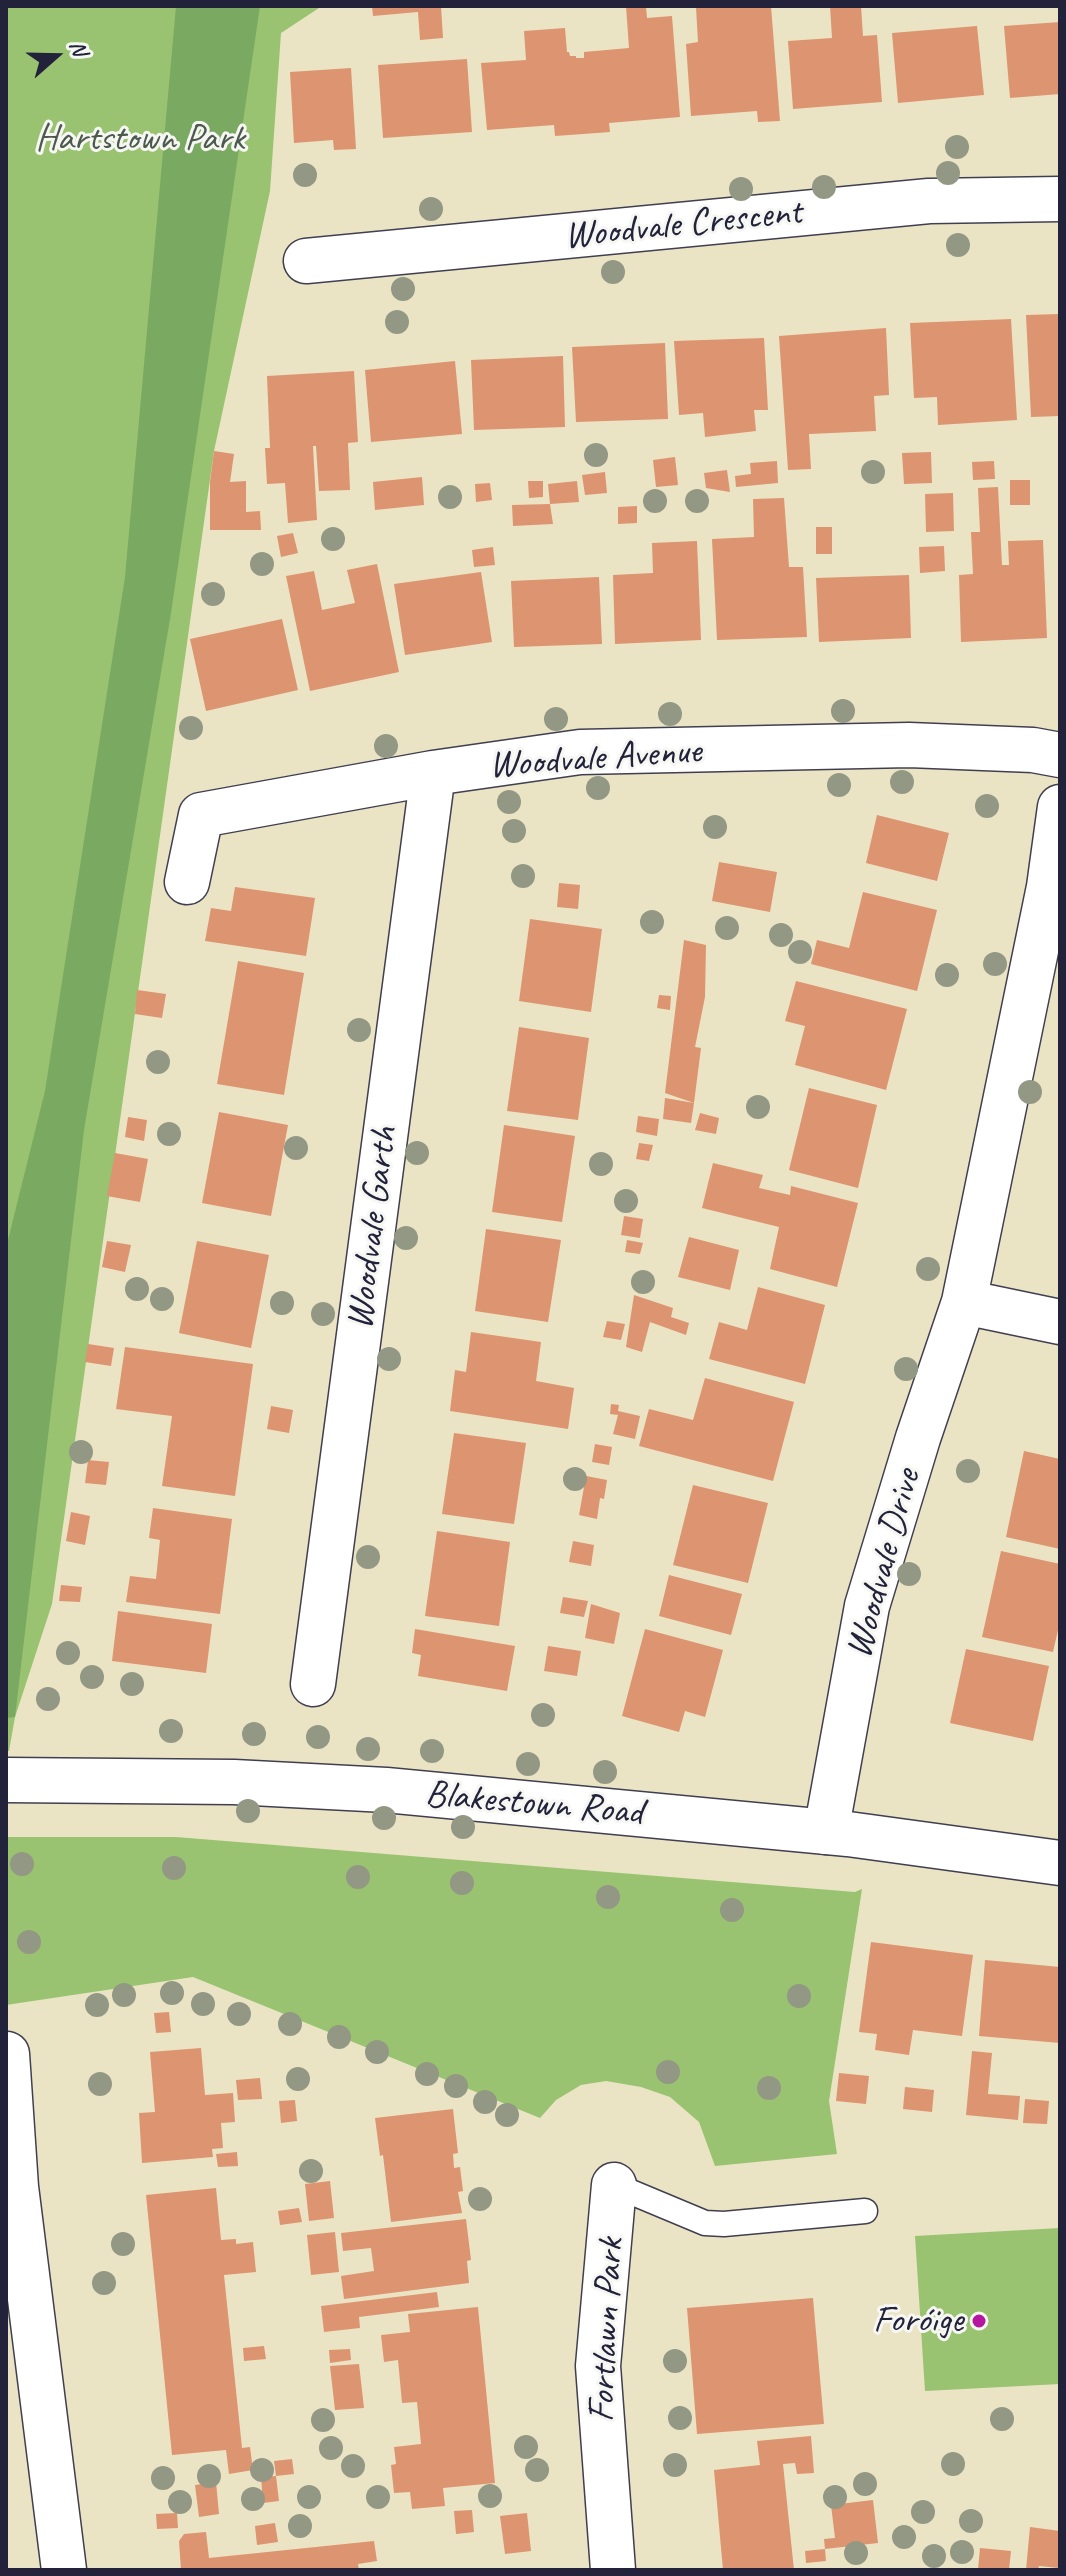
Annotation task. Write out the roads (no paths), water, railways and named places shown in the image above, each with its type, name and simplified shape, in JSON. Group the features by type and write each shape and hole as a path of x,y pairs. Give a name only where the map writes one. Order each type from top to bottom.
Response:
{"street":[{"name":"Woodvale Crescent","path":"306,261 929,201 1060,199"},
{"name":"Woodvale Avenue","path":"187,882 201,815 433,773 580,752 909,745 1005,748 1060,755"},
{"name":"Woodvale Garth","path":"313,1684 433,773"},
{"name":"Woodvale Drive","path":"826,1832 867,1606 918,1438 964,1302 1049,887 1060,807"},
{"path":"964,1302 1060,1322"},
{"name":"Blakestown Road","path":"6,1780 234,1782 371,1789 826,1832 1060,1863"},
{"path":"7,2054 11,2188 64,2570"},
{"name":"Fortlawn Park","path":"613,2570 598,2366 614,2185"}],"lane":[{"path":"614,2185 705,2223 724,2224 865,2211"}],"place":[{"name":"Foróige","path":"979,2321"}],"park label":[{"name":"Hartstown Park","path":"140,139"}]}
